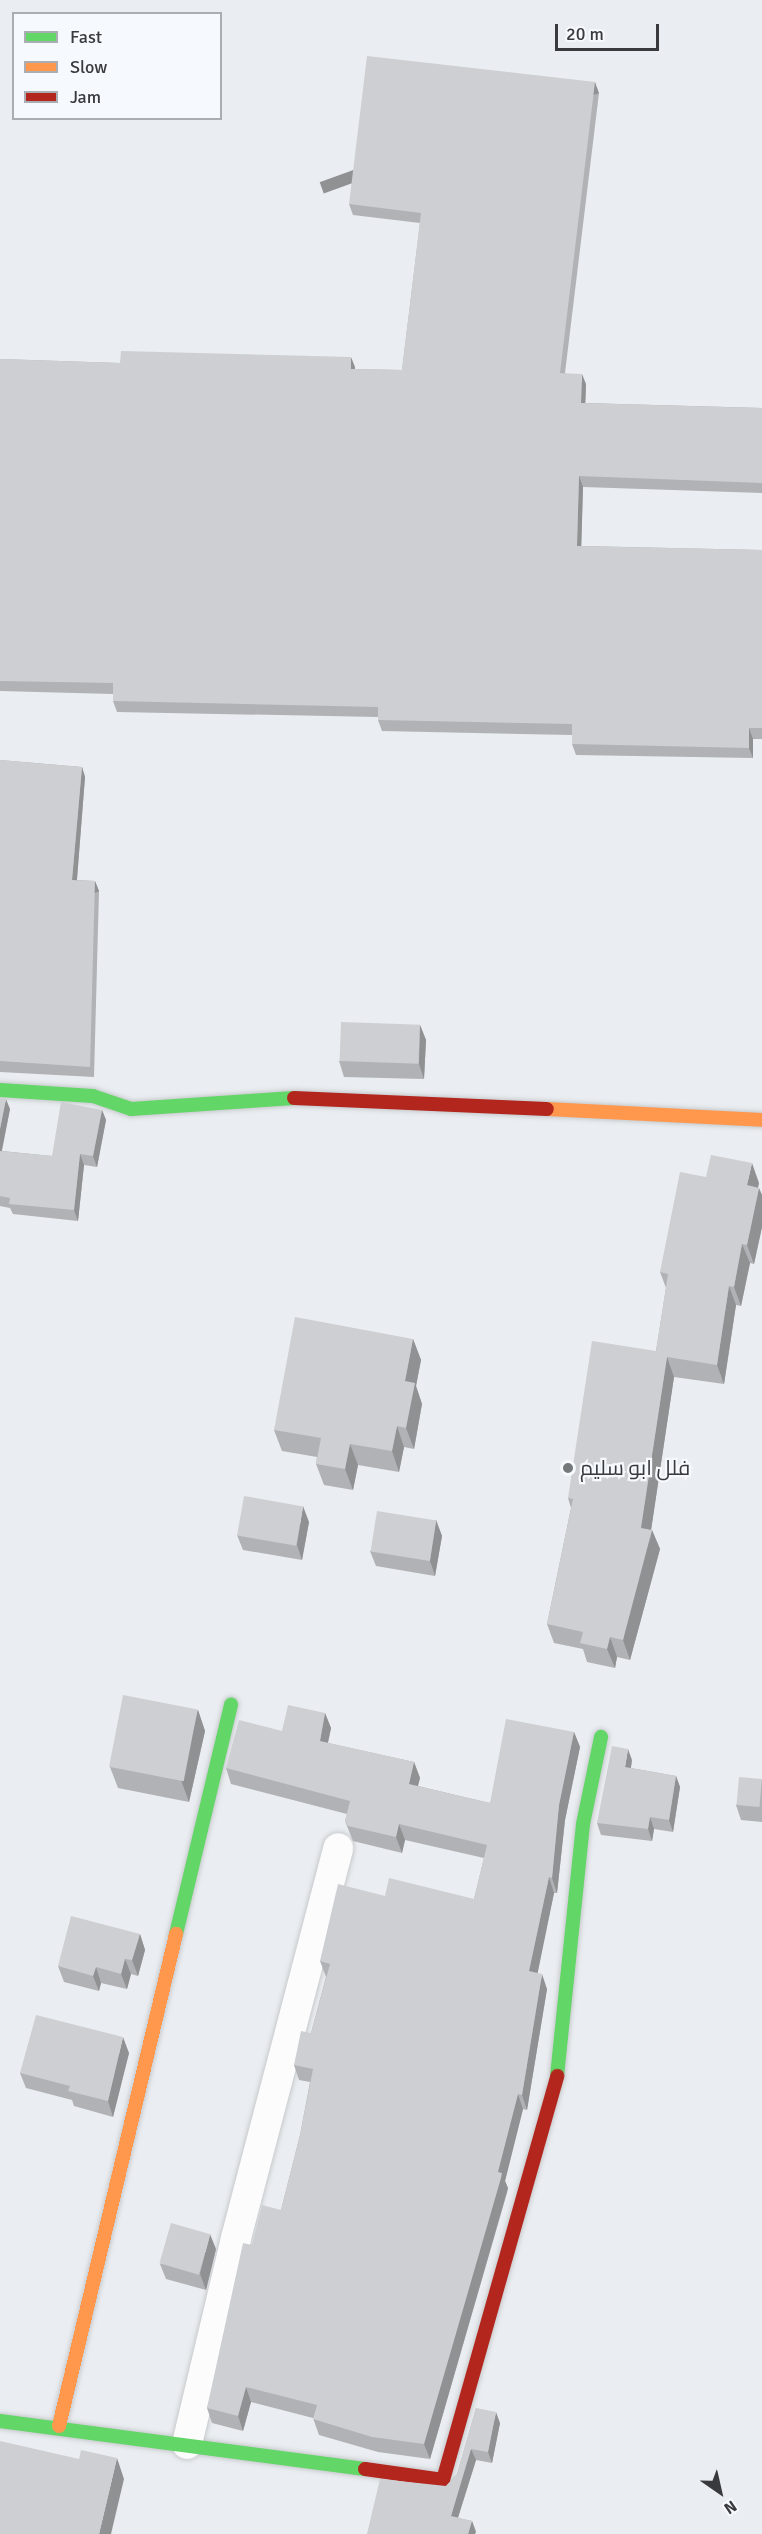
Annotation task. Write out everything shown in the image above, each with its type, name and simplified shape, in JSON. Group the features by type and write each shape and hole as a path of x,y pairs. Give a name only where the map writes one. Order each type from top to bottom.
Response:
{"street":[{"path":"0,1090 93,1096 131,1109 317,1097 762,1120"},
{"path":"59,2426 231,1705"},
{"path":"0,2421 59,2426 443,2480 556,2091 583,1824 601,1737"},
{"path":"187,2444 236,2238 338,1848"}],"building":[{"path":"367,56 595,82 560,373 582,374 581,403 762,408 762,483 579,476 577,546 762,550 762,728 749,728 749,748 572,744 572,724 378,720 378,707 113,701 113,683 0,681 0,359 120,363 121,351 351,357 351,369 402,370 421,213 349,204"},
{"path":"0,760 82,767 72,880 95,881 90,1067 0,1061"},
{"path":"341,1022 420,1025 419,1064 340,1061"},
{"path":"0,1098 6,1099 0,1129"},
{"path":"61,1102 102,1110 93,1156 80,1154 74,1210 9,1204 10,1198 0,1196 0,1151 52,1156"},
{"path":"711,1155 752,1163 747,1185 759,1188 747,1245 742,1244 734,1287 729,1286 717,1365 667,1357 641,1528 652,1530 623,1640 610,1637 607,1649 580,1643 583,1632 547,1624 573,1499 568,1498 592,1341 656,1351 668,1274 660,1272 680,1172 706,1177"},
{"path":"295,1317 413,1339 405,1381 415,1383 406,1428 397,1426 392,1451 350,1444 345,1469 316,1464 321,1438 274,1430"},
{"path":"244,1496 303,1506 296,1546 237,1535"},
{"path":"377,1511 436,1520 430,1561 371,1551"},
{"path":"123,1695 198,1710 184,1781 109,1767"},
{"path":"288,1705 325,1713 320,1741 414,1762 409,1784 490,1803 506,1719 574,1732 559,1805 552,1878 549,1877 529,1971 542,1974 522,2095 518,2094 498,2172 502,2173 501,2178 424,2444 372,2437 313,2419 317,2405 246,2387 238,2416 207,2408 243,2243 252,2245 262,2205 281,2210 300,2135 313,2069 294,2065 301,2031 311,2033 330,1964 320,1961 338,1884 385,1896 389,1878 474,1899 487,1845 399,1824 396,1837 348,1826 345,1821 350,1801 226,1768 239,1720 282,1731"},
{"path":"612,1746 628,1749 625,1767 676,1776 669,1820 650,1817 648,1829 597,1823"},
{"path":"739,1777 762,1779 759,1807 737,1805"},
{"path":"71,1916 140,1934 132,1960 125,1959 121,1974 96,1967 93,1976 58,1966"},
{"path":"36,2015 123,2037 108,2101 68,2091 70,2086 20,2073"},
{"path":"171,2223 210,2234 199,2275 159,2263"},
{"path":"476,2408 496,2412 488,2452 471,2449 451,2516 472,2521 468,2534 367,2534 380,2479 446,2486 457,2474"},
{"path":"0,2441 79,2459 81,2450 117,2458 99,2534 0,2534"}],"traffic: fast":[{"path":"0,1090 93,1096 131,1109 294,1098"},
{"path":"176,1934 231,1705"},
{"path":"557,2076 583,1824 601,1737"},
{"path":"0,2421 365,2469"}],"traffic: slow":[{"path":"547,1109 762,1120"},
{"path":"59,2426 176,1934"}],"traffic: jam":[{"path":"294,1098 547,1109"},
{"path":"365,2469 443,2480 557,2076"}],"place":[{"name":"فلل ابو سليم","path":"568,1468"}]}
